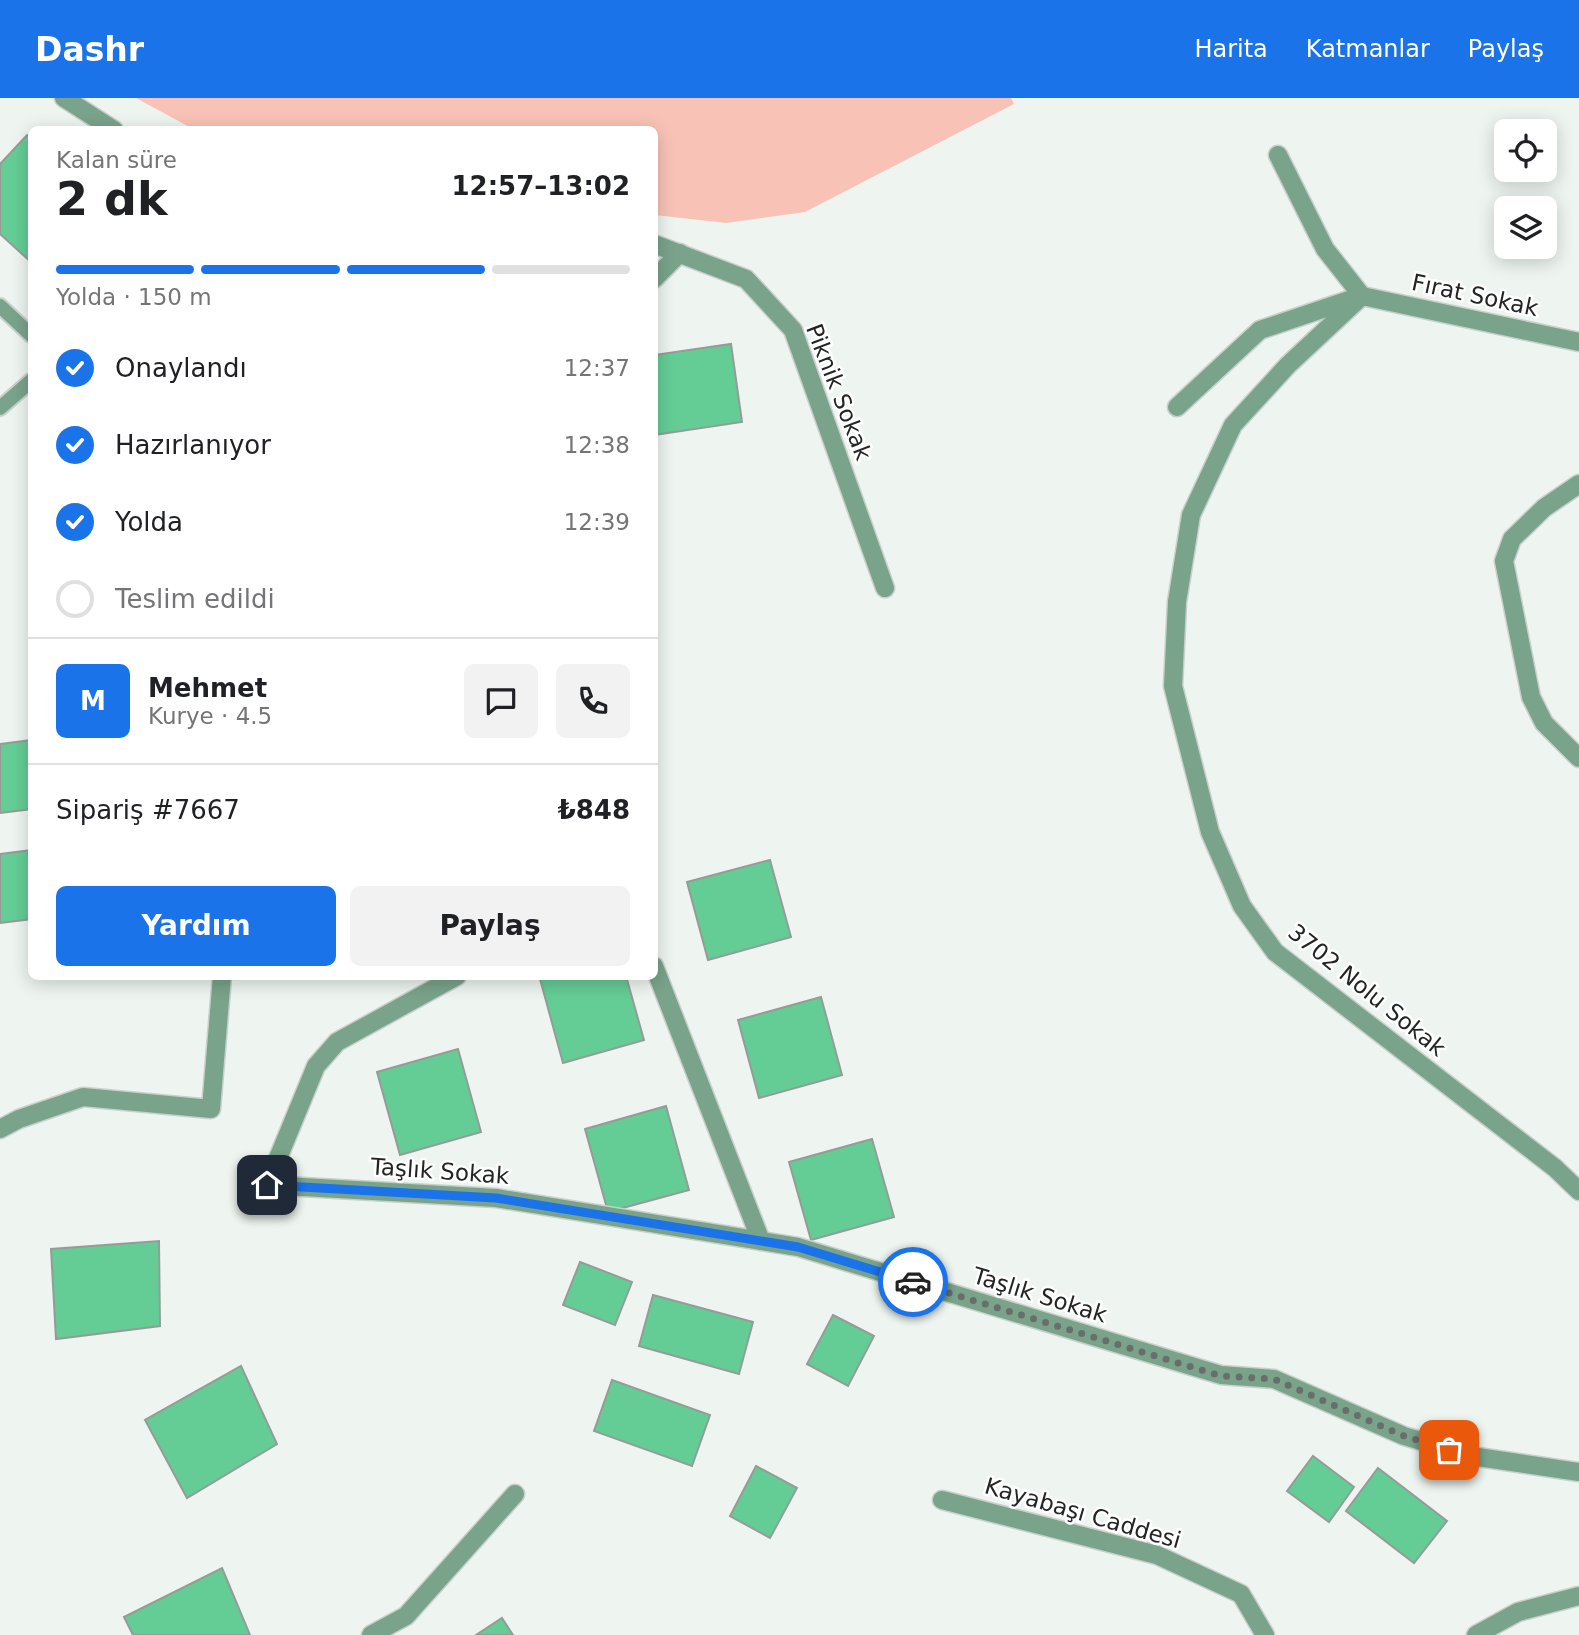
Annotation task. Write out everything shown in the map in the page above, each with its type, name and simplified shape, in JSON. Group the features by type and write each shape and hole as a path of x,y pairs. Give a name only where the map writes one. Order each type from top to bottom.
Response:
{"street":[{"path":"64,98 108,126"},
{"path":"1177,407 1260,330 1362,296 1325,248 1278,155"},
{"name":"Piknik Sokak","path":"658,245 746,279 793,330 885,589"},
{"path":"658,275 680,253"},
{"name":"Fırat Sokak","path":"1362,296 1579,342"},
{"name":"3702 Nolu Sokak","path":"1362,296 1288,365 1233,425 1191,515 1177,602 1173,686 1210,832 1242,906 1275,952 1555,1168 1579,1191"},
{"path":"1579,484 1544,508 1512,539 1504,561 1531,696 1544,723 1579,758"},
{"path":"658,976 761,1241"},
{"path":"0,1129 19,1119 83,1097 211,1109 222,980"},
{"name":"Taşlık Sokak","path":"450,980 337,1042 316,1066 267,1185 496,1198 798,1247 1221,1376 1274,1379 1404,1436 1471,1456 1579,1472"},
{"path":"371,1635 406,1616 514,1494"},
{"name":"Kayabaşı Caddesi","path":"942,1500 1157,1555 1241,1594 1265,1635"},
{"path":"1476,1635 1518,1612 1579,1596"}],"lane":[{"path":"0,306 28,332"},
{"path":"0,408 28,384"}],"shaded area":[{"path":"136,98 1011,98 1014,104 805,212 726,223 658,215 658,126 187,126"}],"building":[{"path":"28,136 28,259 0,234 0,164"},
{"path":"731,344 742,422 658,434 658,354"},
{"path":"28,740 28,810 0,813 0,744"},
{"path":"28,850 28,920 0,923 0,854"},
{"path":"770,860 791,937 708,960 687,882"},
{"path":"540,980 627,980 644,1040 563,1063"},
{"path":"821,997 842,1075 759,1098 738,1020"},
{"path":"458,1049 481,1132 400,1155 377,1072"},
{"path":"666,1106 689,1190 608,1212 585,1129"},
{"path":"872,1139 894,1217 811,1240 789,1162"},
{"path":"159,1241 160,1326 56,1339 51,1249"},
{"path":"580,1262 632,1282 615,1325 563,1305"},
{"path":"653,1295 753,1322 739,1374 639,1346"},
{"path":"833,1315 874,1336 848,1386 807,1364"},
{"path":"241,1366 277,1444 187,1498 145,1420"},
{"path":"612,1380 710,1415 692,1466 594,1431"},
{"path":"1313,1456 1354,1487 1329,1522 1287,1491"},
{"path":"756,1466 797,1488 770,1538 730,1516"},
{"path":"1378,1468 1447,1521 1414,1563 1346,1511"},
{"path":"222,1568 250,1635 133,1635 124,1617"},
{"path":"502,1618 513,1635 476,1635"}],"way so far":[{"path":"913,1282 1221,1376 1274,1379 1404,1436 1449,1450"}],"route":[{"path":"267,1185 496,1198 798,1247 913,1282"}]}
